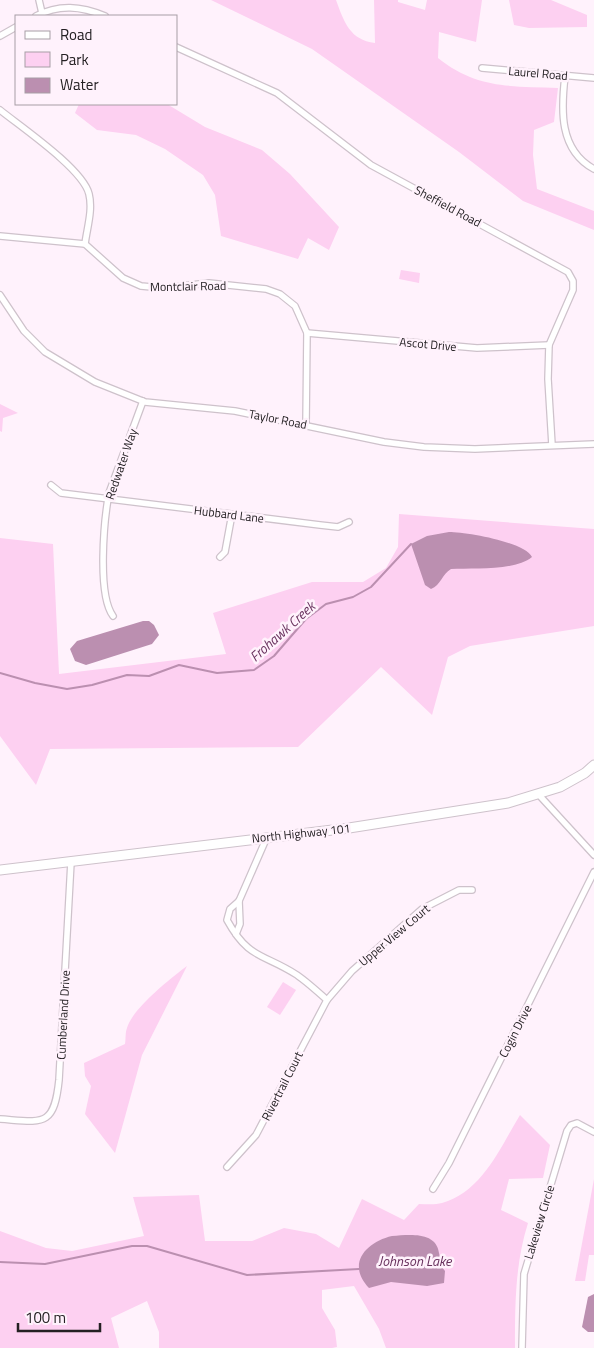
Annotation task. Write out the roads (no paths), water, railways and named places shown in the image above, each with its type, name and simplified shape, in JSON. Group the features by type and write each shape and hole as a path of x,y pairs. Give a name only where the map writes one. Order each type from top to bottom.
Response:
{"main road":[{"name":"North Highway 101","path":"0,870 387,823 508,803 539,795 573,780 594,765"}],"street":[{"path":"39,0 39,15 72,7 102,15"},
{"path":"0,36 15,28"},
{"name":"Sheffield Road","path":"178,48 277,93 371,165 566,270 573,281 573,290 549,345 548,379 552,445"},
{"name":"Laurel Road","path":"482,68 594,78"},
{"path":"565,76 562,117 565,132 578,157 594,169"},
{"path":"0,110 68,165 85,184 90,206 84,244 0,236"},
{"name":"Montclair Road","path":"84,244 123,278 141,286 162,288 209,283 274,291 295,306 307,333 306,424"},
{"name":"Taylor Road","path":"0,295 24,331 45,352 95,382 143,401 235,411 306,424 384,442 424,447 475,449 594,444"},
{"name":"Ascot Drive","path":"307,333 477,348 549,345"},
{"name":"Redwater Way","path":"113,616 105,600 104,534 108,499 143,401"},
{"name":"Hubbard Lane","path":"51,485 61,493 108,499 338,527 349,522"},
{"path":"220,557 225,552 232,514"},
{"path":"539,795 594,855"},
{"path":"267,837 239,901 230,909 227,920 250,950 296,974 327,1000"},
{"name":"Cumberland Drive","path":"0,1119 43,1120 51,1115 56,1102 60,1070 71,862"},
{"name":"Cogin Drive","path":"433,1189 452,1155 594,872"},
{"name":"Upper View Court","path":"327,1000 352,971 422,910 459,890 472,890"},
{"path":"236,934 240,924 239,901"},
{"name":"Rivertrail Court","path":"227,1167 256,1135 327,1000"},
{"name":"Lakeview Circle","path":"522,1348 523,1286 526,1265 567,1131 571,1125 577,1123 594,1132"}],"water":[{"path":"449,532 507,542 527,552 532,557 515,565 505,567 451,569 431,589 425,585 411,544 427,536"},
{"path":"143,621 149,621 154,625 159,635 152,644 86,665 75,661 70,649 77,641"},
{"name":"Johnson Lake","path":"414,1235 433,1241 437,1246 441,1264 445,1271 444,1283 427,1286 391,1282 369,1288 359,1271 362,1255 374,1243 392,1236"},
{"path":"594,1294 594,1332 588,1332 582,1327 588,1297"}],"waterway":[{"name":"Frohawk Creek","path":"0,673 35,683 67,689 92,685 127,675 149,676 179,665 217,673 254,670 274,656 306,619 326,604 353,597 371,587 411,544"},
{"path":"0,1262 45,1264 132,1246 147,1246 247,1275 359,1269"}]}
